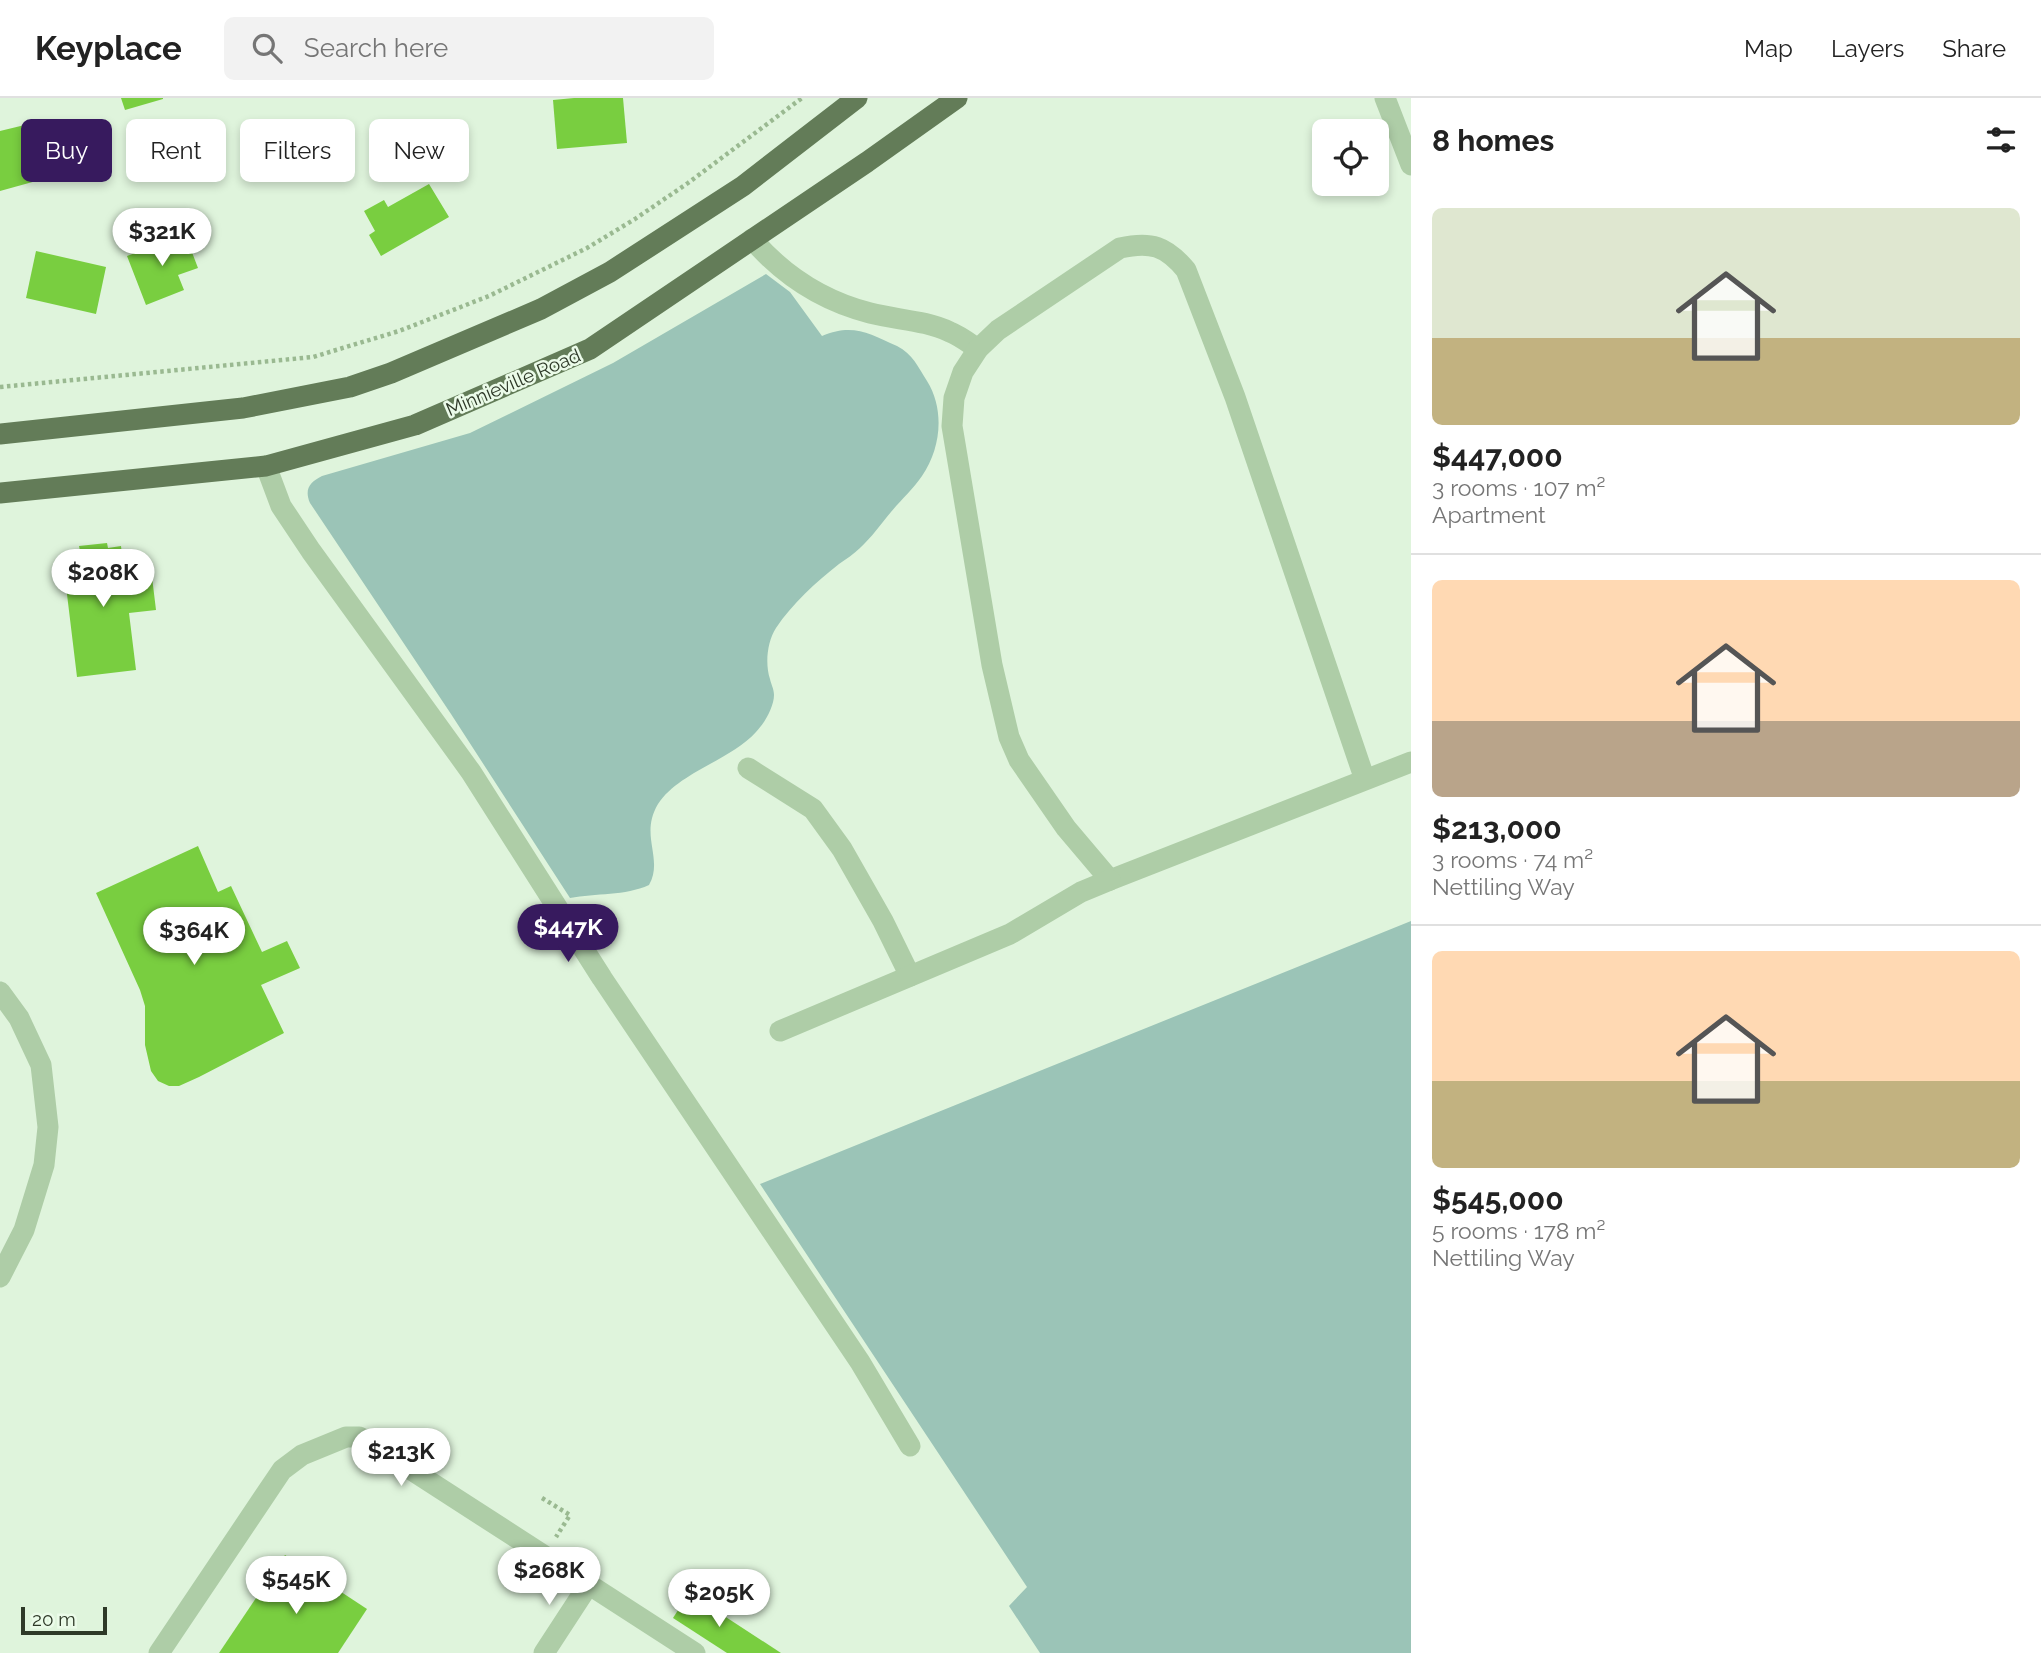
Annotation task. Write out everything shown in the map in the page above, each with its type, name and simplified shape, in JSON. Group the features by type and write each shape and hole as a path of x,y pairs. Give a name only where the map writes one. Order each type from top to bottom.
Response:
{"main road":[{"path":"0,434 243,408 349,387 391,373 541,309 610,272 743,186 857,98"},
{"name":"Minnieville Road","path":"0,493 266,466 415,425 590,349 957,98"}],"street":[{"path":"1385,98 1411,165"},
{"path":"752,239 788,275 830,299 870,313 926,323 950,332 978,349"},
{"path":"1110,880 1066,828 1019,760 1009,737 999,699 952,426 954,398 963,372 978,349 998,330 1120,248 1139,244 1157,246 1174,255 1186,270 1230,384 1365,780"},
{"path":"266,466 281,506 471,772 602,978 860,1362 910,1446"},
{"path":"780,1031 1010,934 1081,892 1411,762"},
{"path":"748,768 813,809 842,849 883,921 910,976"},
{"path":"0,992 19,1018 41,1065 48,1128 44,1165 24,1230 0,1276"},
{"path":"159,1653 282,1470 302,1455 346,1437 365,1440 695,1653"},
{"path":"544,1653 589,1584"}],"path":[{"path":"0,387 313,357 422,323 489,296 599,241 688,183 802,98"},
{"path":"542,1498 570,1515 554,1541"}],"shaded area":[{"path":"766,274 790,292 822,336 842,330 860,331 903,349 918,366 933,392 938,416 937,441 928,465 918,481 868,540 805,594 776,628 767,660 774,700 759,729 733,751 679,783 658,804 651,826 654,865 649,885 620,893 570,898 310,503 308,490 311,483 322,476 470,433 613,363"},
{"path":"1411,921 1411,1653 1040,1653 1009,1606 1027,1587 760,1184"}],"building":[{"path":"121,98 163,98 163,99 125,110"},
{"path":"623,98 627,143 557,149 553,100"},
{"path":"21,126 21,182 33,182 0,191 0,131"},
{"path":"429,184 449,217 381,256 369,235 375,231 364,211 384,200 388,207"},
{"path":"185,234 198,268 178,275 184,290 146,305 127,256"},
{"path":"36,251 106,267 96,314 26,298"},
{"path":"107,543 108,548 121,546 125,580 152,577 156,610 129,613 136,670 77,677 62,553 80,551 79,546"},
{"path":"198,846 218,892 231,886 262,952 287,941 300,968 261,985 284,1033 199,1077 179,1086 169,1086 158,1081 151,1071 145,1045 145,1006 96,893"},
{"path":"285,1555 367,1609 338,1653 219,1653"},
{"path":"689,1593 781,1653 727,1653 673,1618"}]}
